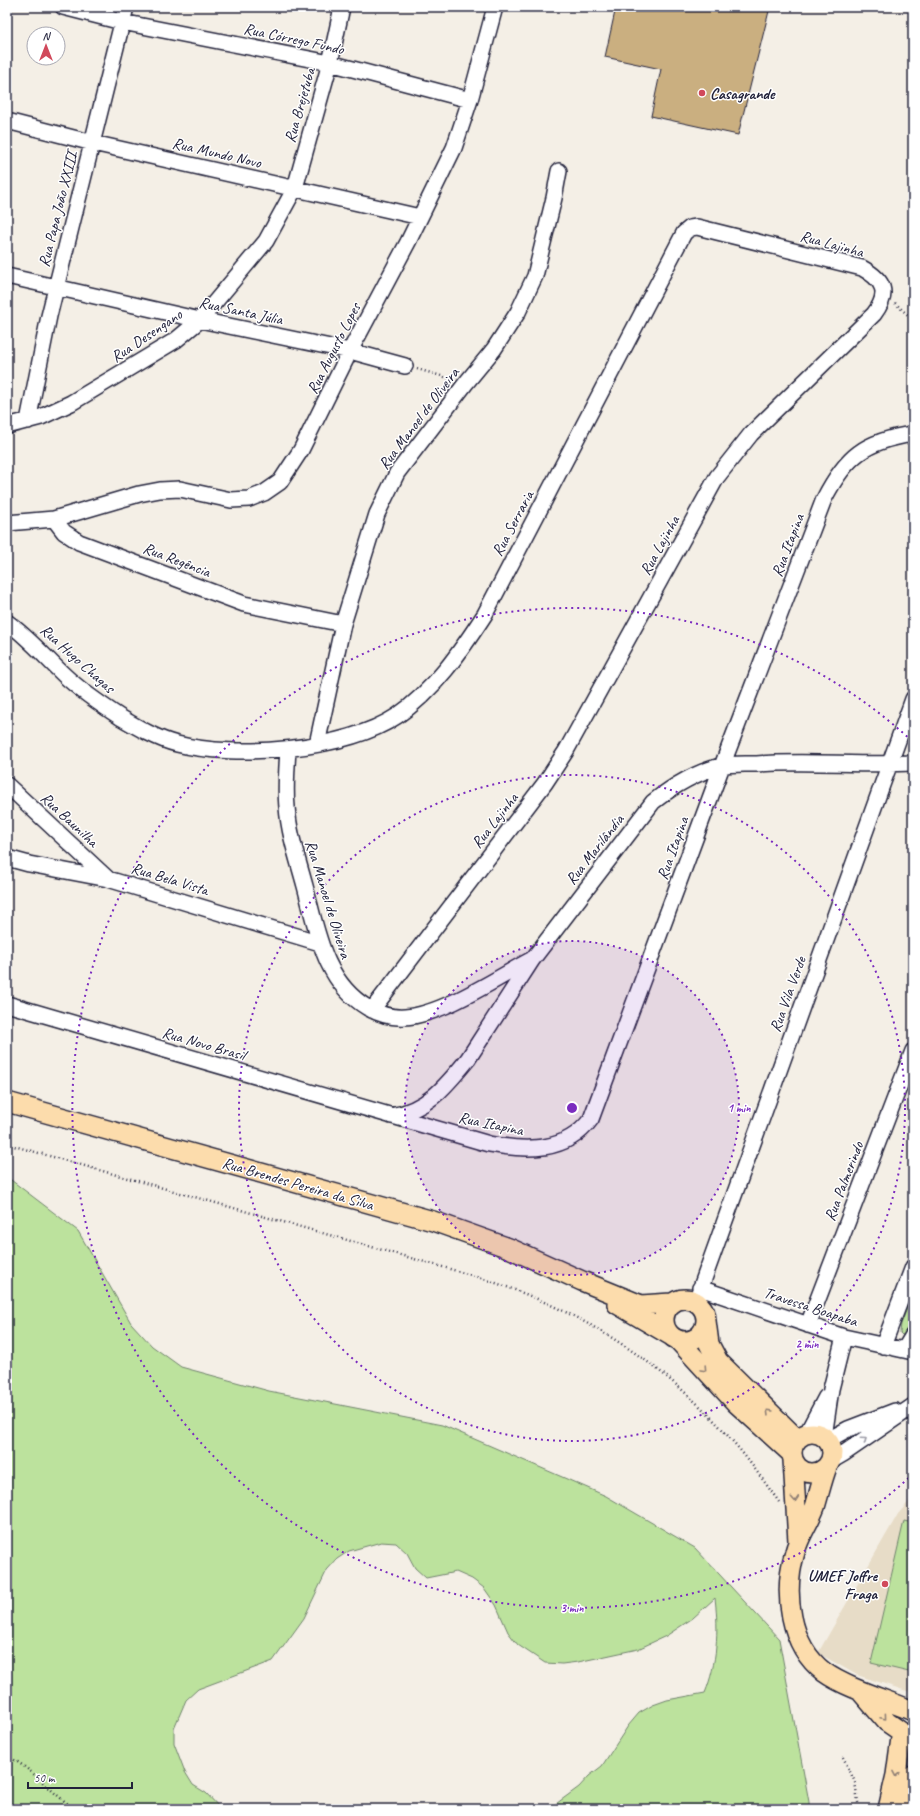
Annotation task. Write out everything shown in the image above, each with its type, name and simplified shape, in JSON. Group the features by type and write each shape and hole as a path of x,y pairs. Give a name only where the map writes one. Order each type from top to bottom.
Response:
{"main road":[{"name":"Rua Brendes Pereira da Silva","path":"7,1102 433,1221 509,1248 582,1281 641,1305 671,1304"},
{"name":"Rua Brendes Pereira da Silva","path":"582,1281 635,1316 674,1337 736,1403 811,1442"},
{"path":"706,1322 703,1330 696,1337 688,1341 674,1337 665,1328 663,1319 665,1311 678,1299 698,1295 706,1322 709,1344 718,1361 811,1442 831,1446 829,1464 815,1507 798,1542"},
{"path":"811,1442 797,1467 804,1472 812,1473 820,1472 829,1464"},
{"path":"811,1442 798,1542 792,1565 790,1598 792,1619 798,1639 813,1662 824,1672 847,1684 913,1711"},
{"path":"847,1684 865,1696 887,1722 905,1740"},
{"path":"888,1809 905,1740 902,1724 906,1718 913,1714"},
{"path":"902,1809 913,1775"}],"street":[{"name":"Rua Córrego Fundo","path":"62,7 122,22 330,63 470,100"},
{"name":"Rua Papa João XXIII","path":"28,421 57,287 126,7"},
{"name":"Rua Brejetuba","path":"295,188 330,63 342,7"},
{"name":"Rua Augusto Lopes","path":"54,519 132,496 160,490 180,489 231,500 249,499 264,493 280,482 302,450 350,351 420,217 454,148 470,100 495,7"},
{"name":"Rua Mundo Novo","path":"7,121 92,143 420,217"},
{"name":"Rua Manoel de Oliveira","path":"317,744 343,624 376,514 397,473 507,331 535,276 559,171"},
{"name":"Rua Desengano","path":"7,426 51,413 102,385 176,340 200,320 266,241 295,188"},
{"name":"Rua Lajinha","path":"372,1010 545,784 566,751 717,476 751,434 874,314 882,303 883,291 880,282 873,274 862,268 697,227 690,228"},
{"name":"Rua Serraria","path":"288,749 317,744 369,731 396,717 420,699 467,642 485,614 684,232 690,228"},
{"name":"Rua Santa Júlia","path":"7,276 200,320 350,351 405,366"},
{"name":"Rua Itapina","path":"390,1116 489,1144 511,1148 531,1149 549,1146 582,1130 593,1111 824,499 833,481 856,454 889,437 913,434"},
{"path":"7,523 54,519"},
{"name":"Rua Regência","path":"54,519 64,532 79,542 244,604 343,624"},
{"name":"Rua Hugo Chagas","path":"7,622 24,634 81,690 121,718 156,735 176,744 199,748 238,750 288,749"},
{"name":"Rua Vila Verde","path":"698,1295 888,764 913,699"},
{"name":"Rua Manoel de Oliveira","path":"288,749 287,806 289,828 320,943 336,980 357,1002 387,1016 399,1017 423,1014 442,1008 532,960"},
{"name":"Rua Marilândia","path":"390,1116 407,1114 418,1108 442,1089 457,1072 468,1059 532,960 653,802 682,782 722,766 771,763 913,763"},
{"name":"Rua Baunilha","path":"7,785 108,879"},
{"name":"Rua Bela Vista","path":"7,858 29,864 108,879 320,943"},
{"name":"Rua Novo Brasil","path":"7,1004 390,1116"},
{"name":"Rua Palmerindo","path":"808,1325 913,1051"},
{"path":"883,1346 913,1267"},
{"name":"Travessa Boapaba","path":"698,1295 808,1325 844,1337 908,1351"},
{"path":"908,1351 913,1335"},
{"path":"811,1442 831,1389 844,1337"},
{"path":"811,1442 913,1405"},
{"path":"829,1464 913,1405"}],"path":[{"path":"883,291 913,320"},
{"path":"405,366 466,383"},
{"path":"7,1144 471,1275 527,1293 554,1305 580,1318 627,1346 671,1379 729,1436 781,1506"},
{"path":"7,1756 34,1773 55,1793 76,1809"},
{"path":"843,1757 855,1782 859,1809"}],"shaded area":[{"name":"UMEF Joffre Fraga","path":"913,1497 913,1693 857,1675 818,1653 898,1514"}],"green space":[{"path":"7,1177 78,1231 131,1323 152,1346 181,1367 269,1391 442,1425 606,1496 695,1548 779,1639 809,1802 809,1809 549,1809 579,1787 589,1776 602,1766 628,1726 639,1713 653,1705 667,1700 705,1693 712,1670 716,1647 717,1622 715,1598 693,1618 666,1636 638,1649 578,1662 562,1664 545,1663 518,1645 508,1632 496,1605 484,1588 472,1579 456,1572 426,1578 415,1568 407,1553 396,1543 381,1542 349,1551 337,1559 327,1570 304,1618 273,1661 198,1689 186,1700 174,1728 174,1743 185,1772 193,1785 206,1793 221,1809 7,1809"},
{"path":"913,1293 913,1323 911,1328 902,1335 900,1333 901,1324"},
{"path":"904,1521 913,1523 913,1673 871,1663"}],"building":[{"name":"Casagrande","path":"616,7 770,7 738,135 651,116 661,69 605,57"}],"place":[{"name":"Casagrande","path":"702,93"},
{"name":"UMEF Joffre Fraga","path":"885,1584"}]}
